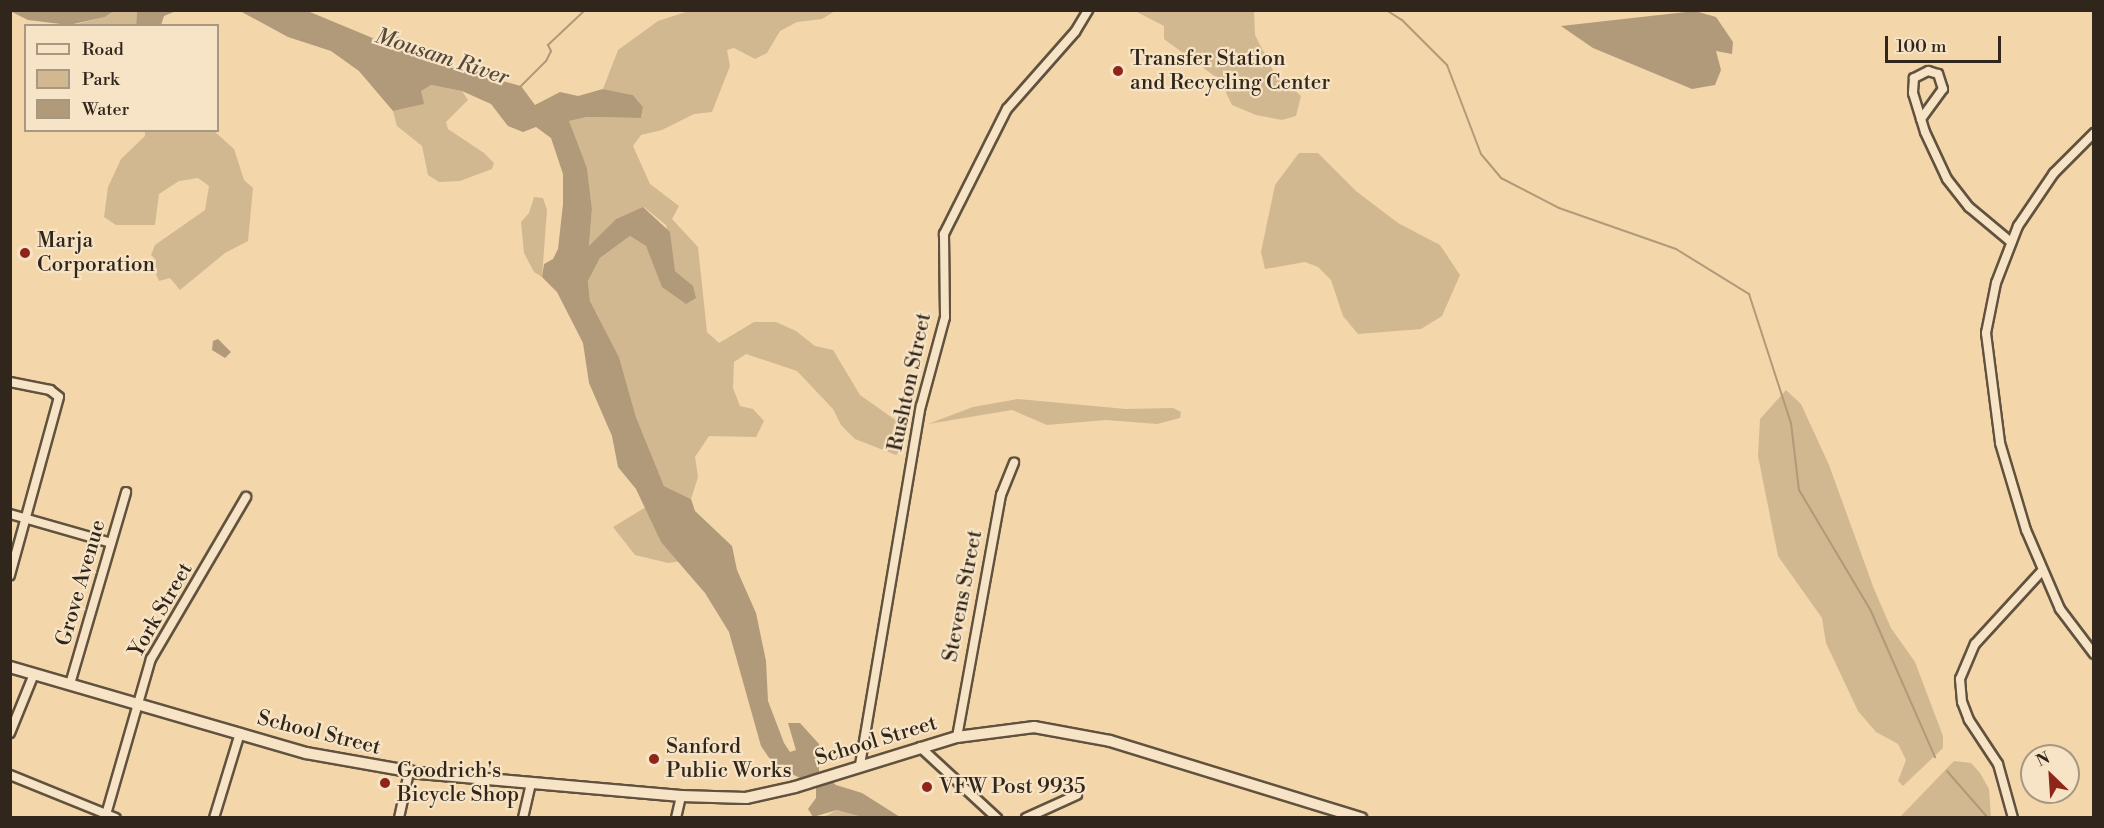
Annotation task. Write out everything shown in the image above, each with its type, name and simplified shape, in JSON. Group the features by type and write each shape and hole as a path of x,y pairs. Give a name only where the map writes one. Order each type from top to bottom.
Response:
{"street":[{"name":"Rushton Street","path":"860,765 921,406 945,316 944,234 1007,108 1076,32 1088,10"},
{"path":"1921,119 1943,89 1940,77 1928,71 1918,74 1912,84 1921,119 1958,194 2011,242"},
{"path":"2094,133 2040,191 2011,242 1989,306 1989,371 2009,478 2041,573 2072,629 2094,654"},
{"path":"10,382 50,390 59,397 10,575"},
{"name":"Stevens Street","path":"957,737 999,506 1014,464"},
{"name":"Grove Avenue","path":"70,684 126,492"},
{"name":"York Street","path":"105,816 137,704 160,640 212,560 246,497"},
{"path":"10,514 111,543"},
{"path":"2013,818 1998,764 1962,702 1960,679 1975,644 2041,573"},
{"name":"School Street","path":"10,667 327,758 409,772 681,796 746,798 809,783 860,765 957,737 1016,727 1076,732 1361,818"},
{"path":"10,733 34,674"},
{"path":"214,818 240,734"},
{"path":"920,747 997,818"},
{"path":"399,818 409,772"},
{"path":"10,775 105,816 116,818"},
{"path":"523,818 531,783"},
{"path":"1026,818 1077,795"},
{"path":"676,818 681,796"}],"green space":[{"path":"114,11 137,11 136,24 77,24 105,17"},
{"path":"689,11 835,11 822,19 797,22 780,31 767,53 755,59 734,48 727,50 730,66 712,112 694,114 662,130 641,135 633,146 650,184 679,206 672,219 698,247 707,332 719,343 754,322 776,322 796,331 815,346 833,350 860,395 904,426 900,452 896,455 855,439 841,425 833,409 797,371 746,354 734,362 733,388 740,406 753,409 764,421 756,437 709,436 695,457 698,477 691,499 664,486 636,417 619,357 590,301 588,281 600,258 630,236 646,246 663,287 674,294 692,286 675,271 666,225 644,207 616,219 589,247 592,209 587,168 568,121 584,117 641,118 643,107 633,95 603,89 618,50 658,21"},
{"path":"1135,11 1254,11 1255,35 1274,72 1301,96 1296,116 1282,120 1256,115 1232,105 1220,80 1164,39 1164,26"},
{"path":"431,85 462,91 468,100 446,122 448,129 484,153 494,163 492,169 460,181 439,182 428,175 422,146 397,126 393,111 415,106 423,87"},
{"path":"145,132 215,132 234,149 244,180 253,188 248,241 225,253 180,290 170,278 159,281 155,272 156,260 151,255 155,245 205,210 209,186 198,178 179,181 159,194 155,225 116,225 104,217 108,187 121,159 145,136"},
{"path":"1299,153 1318,153 1356,191 1398,223 1440,245 1460,275 1442,316 1421,329 1358,334 1343,316 1331,280 1318,267 1305,262 1265,269 1261,252 1275,185"},
{"path":"534,197 543,198 547,210 542,277 534,272 524,253 521,222 529,213"},
{"path":"1786,390 1801,404 1829,465 1874,589 1891,628 1915,662 1943,736 1943,748 1903,786 1898,781 1906,760 1898,744 1876,732 1858,711 1826,643 1822,618 1778,556 1758,456 1760,419"},
{"path":"1018,399 1126,409 1173,408 1181,412 1180,418 1157,424 1106,420 1047,425 1012,410 928,424 973,407"},
{"path":"646,507 661,542 681,561 668,563 635,555 613,527"},
{"path":"1954,761 1971,763 1980,773 1989,789 1991,817 1900,817"},
{"path":"837,810 855,812 863,817 822,818"}],"water":[{"path":"137,10 176,11 164,16 161,24 136,24"},
{"path":"10,11 114,11 105,17 74,24 28,20"},
{"path":"240,11 310,12 375,39 398,37 409,42 419,59 521,86 535,105 560,92 578,96 603,89 633,95 643,107 641,118 586,117 569,121 587,168 592,209 589,246 616,219 643,207 670,232 675,271 693,286 696,298 686,304 662,287 646,246 630,236 600,258 588,281 590,301 619,357 636,417 664,486 691,499 695,511 732,546 737,570 756,613 766,661 768,701 784,743 790,752 796,750 788,723 800,723 819,744 819,772 836,785 862,793 900,817 863,817 837,810 813,817 808,809 816,798 816,786 774,765 761,746 729,632 705,593 661,542 636,489 618,467 612,436 589,383 583,343 557,292 542,277 544,264 553,259 558,249 563,204 563,174 551,138 536,127 523,132 508,126 491,104 462,91 431,85 421,91 424,104 393,111 359,71 331,51 288,37"},
{"path":"1695,11 1716,17 1733,42 1732,54 1716,51 1721,70 1715,85 1692,89 1593,48 1561,26"},
{"path":"218,339 231,352 225,358 212,350 213,341"}],"waterway":[{"path":"521,86 546,61 551,51 548,45 585,10"},
{"path":"1386,10 1402,20 1447,65 1481,154 1501,178 1559,208 1676,249 1749,294 1791,423 1799,490 1870,609 1935,757"},
{"path":"1947,771 1988,818"}],"place":[{"name":"Transfer Station and Recycling Center","path":"1118,71"},
{"name":"Marja Corporation","path":"25,253"},
{"name":"Sanford Public Works","path":"654,759"},
{"name":"Goodrich's Bicycle Shop","path":"385,783"},
{"name":"VFW Post 9935","path":"927,787"}],"water label":[{"name":"Mousam River","path":"442,57"}]}
